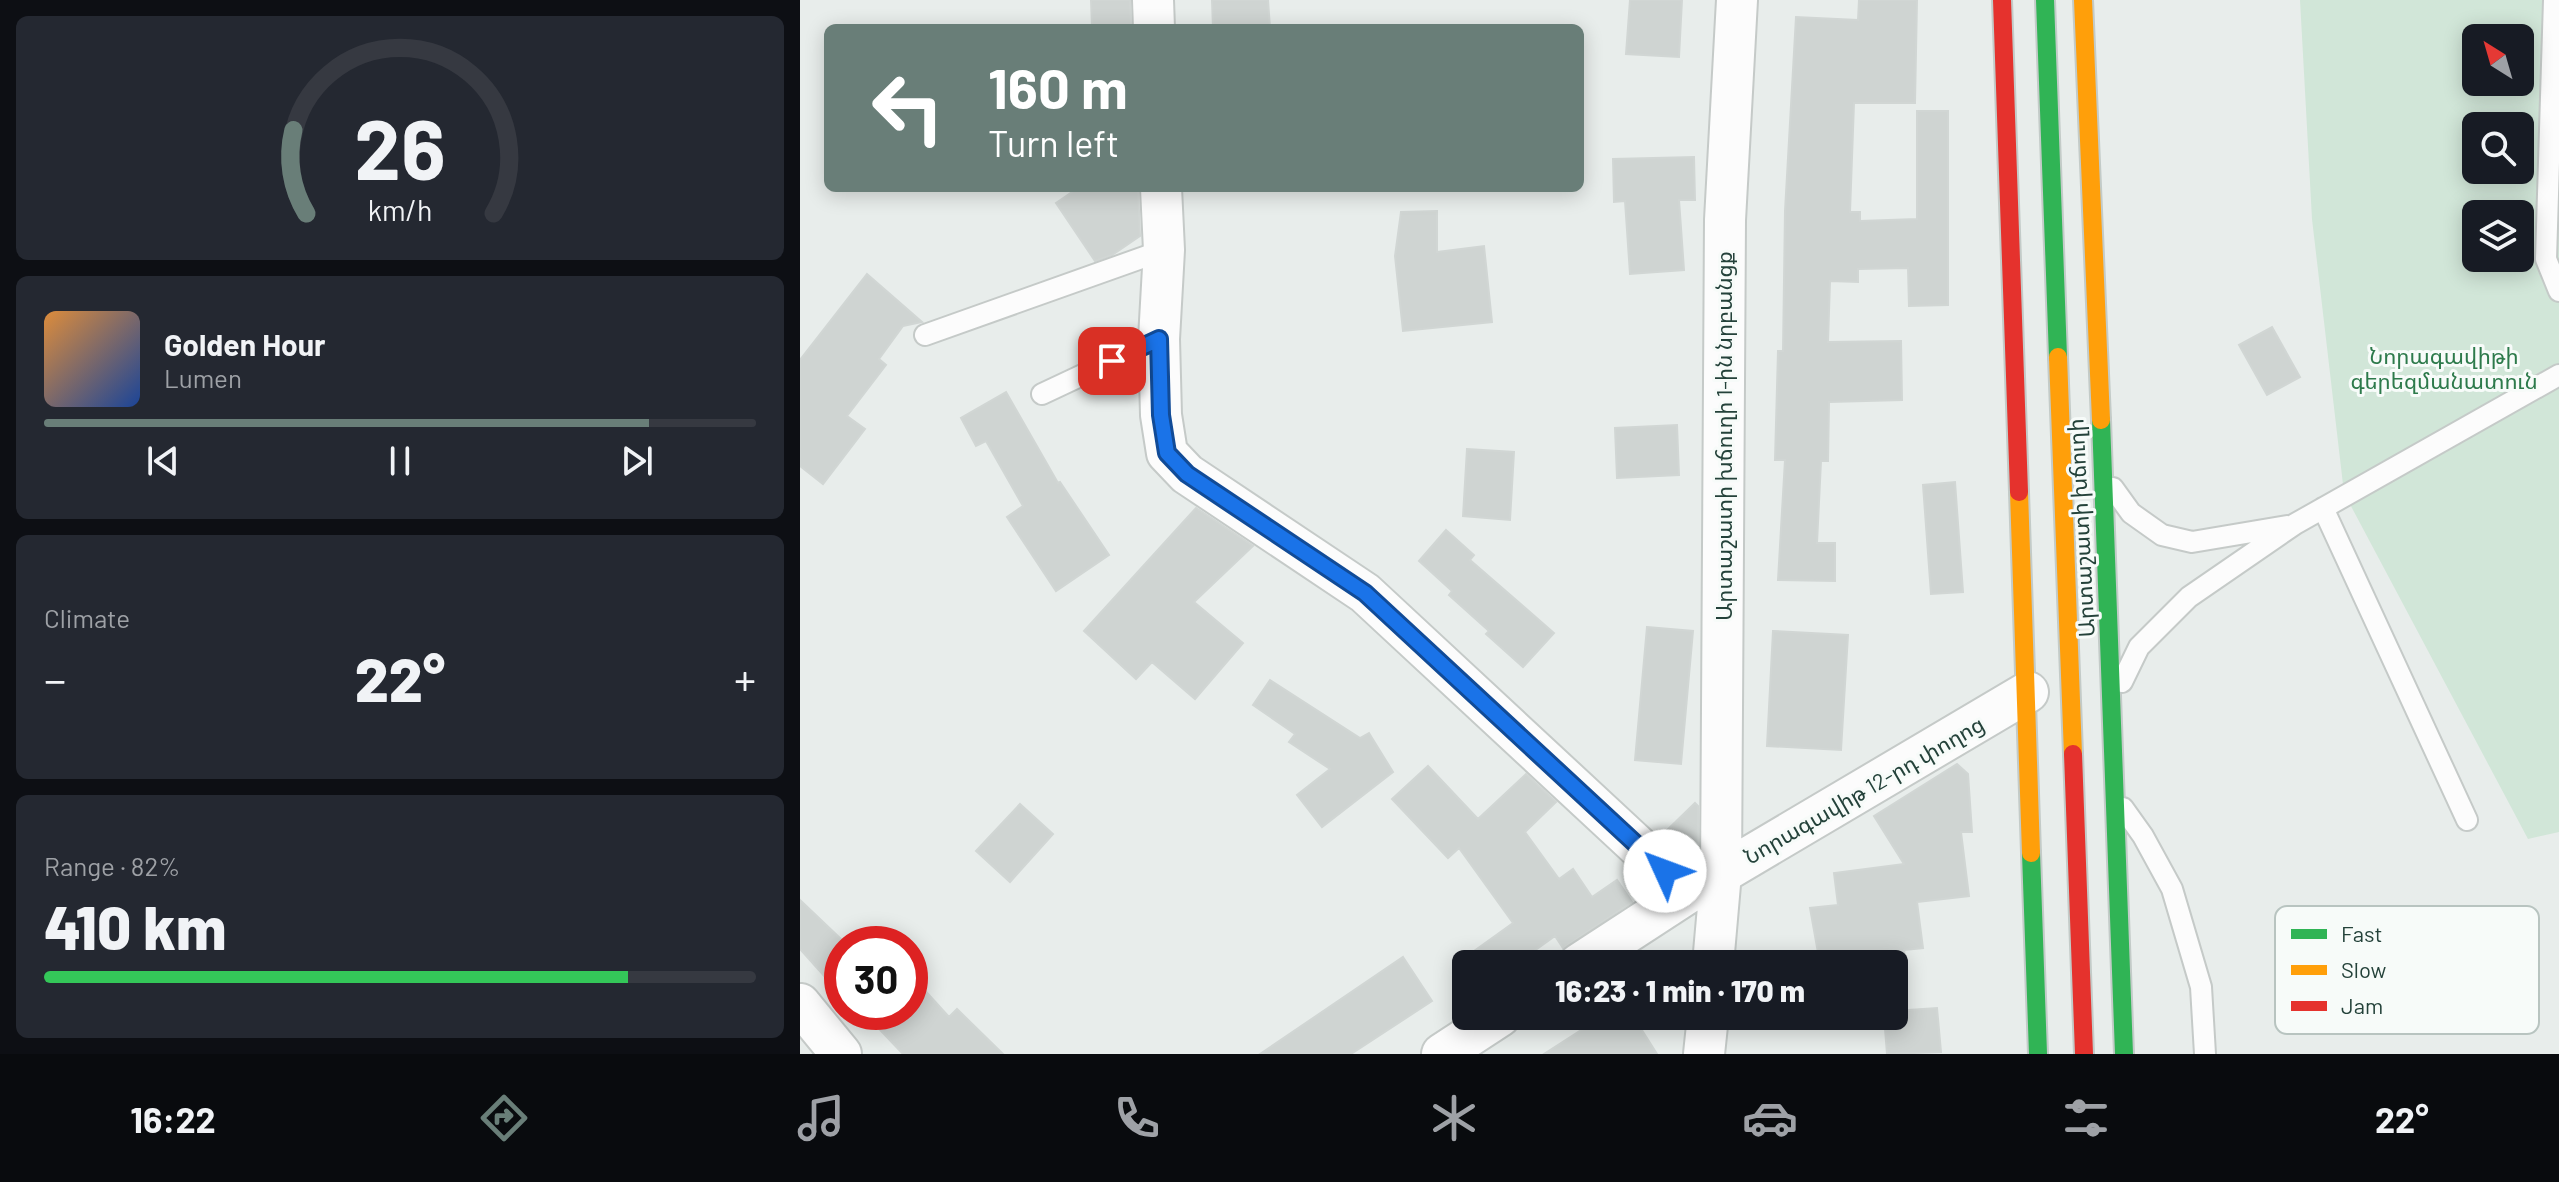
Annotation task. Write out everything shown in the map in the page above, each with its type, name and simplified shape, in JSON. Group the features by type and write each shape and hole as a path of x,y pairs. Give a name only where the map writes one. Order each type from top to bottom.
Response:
{"main road":[{"path":"2002,0 2038,1054"},
{"name":"Արտաշատի խճուղի","path":"2045,0 2084,1054"},
{"name":"Արտաշատի խճուղի","path":"2083,0 2113,701 2124,1054"}],"street":[{"path":"1153,0 1154,24"},
{"name":"Արտաշատի խճուղի 1-ին նրբանցք","path":"1712,950 1705,883 1725,220 1737,0"},
{"path":"1161,192 1164,250 1159,339 1161,415 1167,453 1187,474 1365,593 1705,883"},
{"name":"Նորագավիթ 12-րդ փողոց","path":"1601,950 1705,883 2028,692"},
{"path":"800,1004 841,1054"},
{"path":"1442,1054 1479,1030"},
{"path":"1704,1054 1707,1030"}],"lane":[{"path":"2554,0 2546,259 2559,291"},
{"path":"925,335 1164,250"},
{"path":"1042,394 1159,339"},
{"path":"2113,701 2139,647 2189,597 2295,524 2559,375"},
{"path":"2102,465 2117,497 2131,513 2162,535 2192,542 2295,524"},
{"path":"2323,508 2467,820"},
{"path":"2114,796 2143,836 2172,889 2201,987 2205,1054"}],"green space":[{"name":"Նորագավիթի գերեզմանատուն","path":"2300,0 2559,0 2559,832 2528,839 2344,493 2312,219"}],"building":[{"path":"1091,0 1130,0 1131,24 1092,24"},
{"path":"1212,0 1268,0 1270,24 1213,24"},
{"path":"1630,0 1682,0 1679,57 1626,54"},
{"path":"1859,0 1917,0 1915,103 1854,103 1850,212 1860,212 1860,221 1917,219 1917,111 1948,111 1948,305 1909,306 1908,268 1858,269 1858,282 1830,281 1828,342 1901,341 1902,400 1829,402 1828,461 1821,461 1817,543 1835,543 1835,581 1778,580 1785,460 1775,460 1778,351 1783,351 1785,211 1796,17 1858,20"},
{"path":"1694,157 1695,200 1679,200 1684,270 1630,274 1625,201 1614,202 1613,159"},
{"path":"1072,192 1138,192 1140,236 1112,255 1095,261 1056,203"},
{"path":"1437,211 1437,252 1484,246 1492,322 1403,331 1395,256 1401,212"},
{"path":"867,274 922,322 903,326 879,359 886,365 847,416 865,429 823,484 800,466 800,360"},
{"path":"2272,327 2300,377 2267,395 2239,345"},
{"path":"1006,392 1058,483 1109,555 1056,591 1007,517 1023,506 986,441 976,446 961,418"},
{"path":"1677,425 1679,475 1617,478 1615,428"},
{"path":"1467,449 1514,452 1510,520 1463,516"},
{"path":"1955,482 1963,592 1931,594 1923,485"},
{"path":"1196,508 1253,546 1194,602 1243,643 1195,699 1152,662 1136,679 1084,631"},
{"path":"1446,530 1474,555 1470,560 1554,633 1523,667 1486,634 1489,631 1449,595 1452,591 1419,561"},
{"path":"1647,627 1693,631 1681,764 1635,760"},
{"path":"1773,631 1848,635 1841,750 1767,746"},
{"path":"1270,680 1360,738 1369,733 1393,772 1322,827 1297,795 1330,769 1289,742 1295,734 1253,705"},
{"path":"1957,764 1968,774 1972,832 1961,832 1969,896 1917,902 1923,948 1818,950 1810,908 1838,905 1834,873 1904,864 1874,816"},
{"path":"1428,766 1478,819 1526,774 1556,802 1525,832 1559,879 1573,869 1592,897 1617,880 1632,902 1563,948 1555,936 1536,950 1475,950 1513,923 1459,848 1448,858 1392,799"},
{"path":"1695,803 1698,806 1698,850 1687,861 1661,836"},
{"path":"1020,804 1053,834 1010,882 976,851"},
{"path":"800,900 827,926 824,926 824,976 800,949"},
{"path":"1403,957 1432,1001 1351,1054 1260,1054"},
{"path":"928,994 949,1017 957,1009 1003,1054 903,1054 880,1030 928,1030"},
{"path":"1937,1008 1941,1052 1887,1054 1885,1030 1908,1030 1908,1010"},
{"path":"1581,1030 1642,1030 1657,1054 1544,1054"}],"traffic: fast":[{"path":"2045,0 2058,357"},
{"path":"2101,420 2124,1054"},
{"path":"2031,853 2038,1054"}],"traffic: slow":[{"path":"2083,0 2101,420"},
{"path":"2058,357 2073,754"},
{"path":"2019,492 2031,853"}],"traffic: jam":[{"path":"2002,0 2019,492"},
{"path":"2073,754 2084,1054"}],"route":[{"path":"1112,361 1159,339 1161,415 1167,453 1187,474 1365,593 1665,871"}]}
